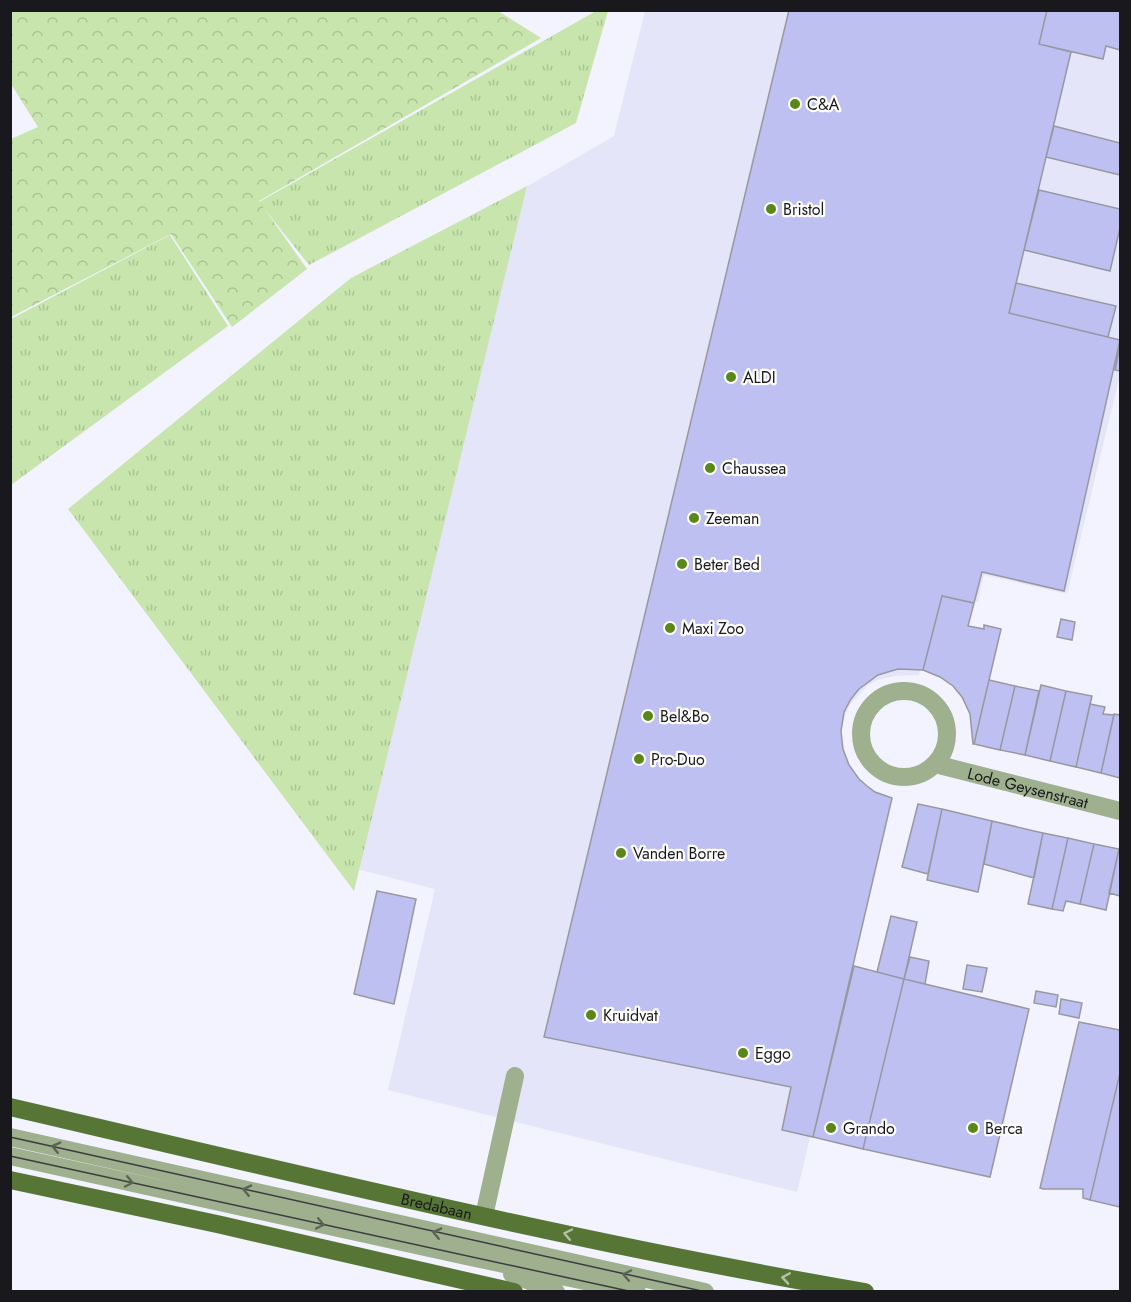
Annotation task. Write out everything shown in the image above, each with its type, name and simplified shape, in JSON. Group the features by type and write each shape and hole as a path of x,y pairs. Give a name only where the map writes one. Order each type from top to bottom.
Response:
{"main road":[{"name":"Bredabaan","path":"10,1107 484,1216 740,1271 864,1292"},
{"path":"10,1180 514,1292"}],"street":[{"path":"907,691 926,697 940,710 946,728 945,747 936,764 919,775 900,777 882,772 868,758 861,740 862,721 872,704 888,694 907,691"},
{"name":"Lode Geysenstraat","path":"936,764 1120,812"},
{"path":"484,1216 515,1076"},
{"path":"10,1137 705,1292"},
{"path":"10,1156 637,1292"},
{"path":"466,1256 556,1292"}],"shaded area":[{"path":"645,11 1120,11 1120,375 1067,594 984,575 978,602 940,594 919,675 878,680 868,685 849,706 842,726 841,745 845,767 889,806 797,1192 388,1090 435,889 345,866 502,201 614,136"}],"green space":[{"path":"11,10 498,11 541,38 259,201 307,269 232,327 171,234 11,317 11,139 38,127 11,84"},
{"path":"596,11 608,11 576,123 309,265 259,202"},
{"path":"527,186 354,891 68,509 351,278"},
{"path":"170,235 228,326 11,485 11,319"}],"building":[{"path":"789,10 1047,10 1039,44 1071,52 1009,313 1120,340 1064,591 982,572 974,603 942,596 923,670 898,669 878,675 859,689 844,712 841,731 843,749 849,765 867,786 875,792 892,798 813,1137 782,1130 791,1087 544,1037"},
{"path":"1047,10 1120,10 1120,50 1106,46 1103,59 1039,44"},
{"path":"1054,126 1120,143 1120,175 1046,157"},
{"path":"1039,190 1120,209 1120,228 1110,271 1024,250"},
{"path":"1016,283 1116,306 1108,337 1009,313"},
{"path":"1120,346 1120,371 1115,370"},
{"path":"942,596 974,603 968,626 984,629 984,625 1001,629 974,744 970,714 962,697 953,686 940,677 923,670"},
{"path":"1061,619 1075,622 1072,640 1057,637"},
{"path":"989,680 1015,686 1000,750 974,744"},
{"path":"1041,685 1066,691 1050,761 1025,755"},
{"path":"1015,686 1039,691 1025,755 1000,750"},
{"path":"1066,691 1092,696 1076,767 1050,761"},
{"path":"1090,704 1105,707 1103,714 1114,715 1101,773 1076,767"},
{"path":"1114,714 1120,715 1120,778 1101,773"},
{"path":"918,804 942,809 928,874 902,867"},
{"path":"942,809 992,821 978,892 927,880"},
{"path":"992,821 1043,833 1034,878 984,864"},
{"path":"1043,833 1068,838 1052,909 1028,904"},
{"path":"1068,838 1094,844 1080,904 1066,901 1063,911 1052,909"},
{"path":"1094,844 1119,849 1106,910 1080,904"},
{"path":"1120,850 1120,896 1109,893"},
{"path":"377,891 416,899 394,1004 354,994"},
{"path":"891,916 917,922 904,979 877,972"},
{"path":"910,957 929,961 925,984 904,979"},
{"path":"967,965 987,968 982,992 963,989"},
{"path":"854,966 904,979 863,1149 813,1137"},
{"path":"904,979 1029,1009 990,1177 863,1149"},
{"path":"1036,991 1058,995 1056,1007 1034,1003"},
{"path":"1061,999 1082,1003 1079,1018 1059,1014"},
{"path":"1079,1022 1120,1030 1120,1073 1090,1200 1083,1198 1083,1189 1040,1188"},
{"path":"1120,1073 1120,1207 1090,1200"}],"tram line":[{"path":"10,1137 706,1292"},
{"path":"10,1156 633,1292"}],"place":[{"name":"C&A","path":"795,104"},
{"name":"Bristol","path":"771,209"},
{"name":"ALDI","path":"731,377"},
{"name":"Chaussea","path":"710,468"},
{"name":"Zeeman","path":"694,518"},
{"name":"Beter Bed","path":"682,564"},
{"name":"Maxi Zoo","path":"670,628"},
{"name":"Bel&Bo","path":"648,716"},
{"name":"Pro-Duo","path":"639,759"},
{"name":"Vanden Borre","path":"621,853"},
{"name":"Kruidvat","path":"591,1015"},
{"name":"Eggo","path":"743,1053"},
{"name":"Grando","path":"831,1128"},
{"name":"Berca","path":"973,1128"}]}
